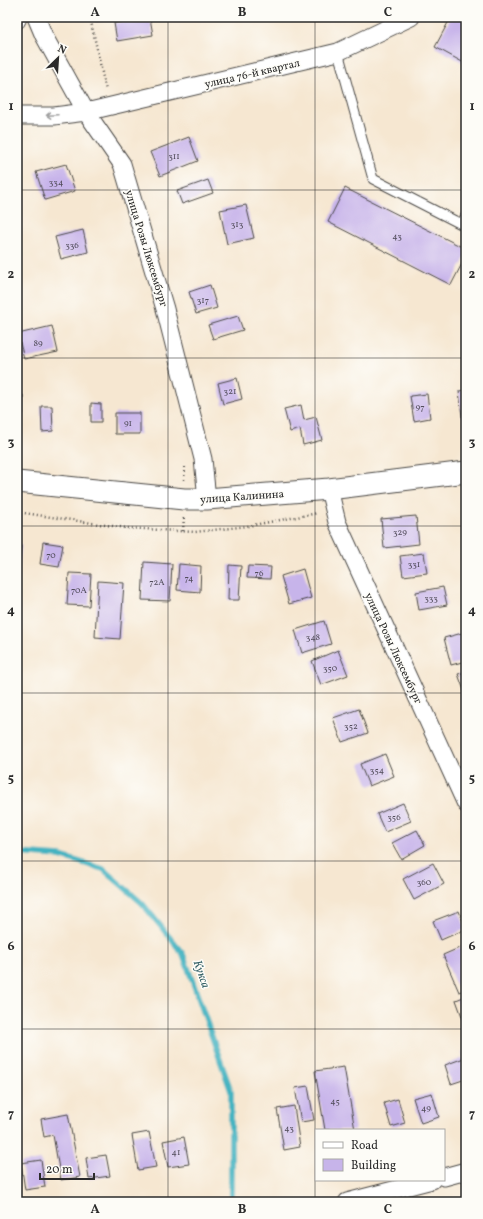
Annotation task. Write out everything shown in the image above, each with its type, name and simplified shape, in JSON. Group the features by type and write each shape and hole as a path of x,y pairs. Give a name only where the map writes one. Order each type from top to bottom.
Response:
{"street":[{"name":"улица Розы Люксембург","path":"36,17 44,36 86,112 122,164 165,309 203,459 207,499"},
{"name":"улица 76-й квартал","path":"86,112 338,52 411,17"},
{"path":"17,116 54,116 86,112"},
{"name":"улица Калинина","path":"17,482 184,499 207,499 329,489 466,472"},
{"name":"улица Розы Люксембург","path":"329,489 337,522 465,798"},
{"path":"445,1177 466,1171"},
{"path":"347,1202 428,1181"}],"lane":[{"path":"338,52 373,179 461,224 466,216"}],"building":[{"path":"95,17 115,17 115,18 96,22"},
{"path":"451,17 466,17 466,64 435,47"},
{"path":"150,18 153,35 117,41 114,23"},
{"path":"189,137 198,161 160,176 150,152"},
{"path":"66,164 75,191 45,200 36,172"},
{"path":"208,180 213,193 182,204 177,191"},
{"path":"345,188 466,249 466,256 451,285 328,222"},
{"path":"246,205 254,238 227,244 220,210"},
{"path":"83,230 88,252 61,259 55,237"},
{"path":"210,285 217,308 196,314 189,292"},
{"path":"238,316 243,330 213,339 208,325"},
{"path":"52,326 58,352 24,359 18,334"},
{"path":"237,378 242,399 223,404 218,383"},
{"path":"466,390 466,417 462,417 459,391"},
{"path":"427,394 430,418 414,421 410,396"},
{"path":"17,395 23,395 23,414 17,415"},
{"path":"91,403 101,404 101,422 91,422"},
{"path":"301,405 304,420 316,417 322,440 303,445 300,429 290,432 284,409"},
{"path":"41,406 52,406 53,431 42,432"},
{"path":"115,413 140,413 140,434 115,434"},
{"path":"416,516 419,544 384,548 381,519"},
{"path":"43,542 63,545 59,567 40,564"},
{"path":"17,545 21,545 18,577 17,577"},
{"path":"424,553 427,573 403,576 400,556"},
{"path":"144,562 172,564 170,601 142,600"},
{"path":"179,564 201,566 200,592 177,590"},
{"path":"229,565 241,566 239,600 228,600"},
{"path":"248,566 271,567 270,579 247,578"},
{"path":"303,569 311,598 289,604 281,576"},
{"path":"69,573 91,574 89,606 67,605"},
{"path":"98,581 124,583 120,639 95,637"},
{"path":"443,587 447,605 419,610 416,592"},
{"path":"324,621 331,644 302,653 295,630"},
{"path":"466,632 466,661 451,665 444,638"},
{"path":"338,650 348,675 321,685 312,661"},
{"path":"466,672 466,696 458,674"},
{"path":"359,709 368,733 342,742 333,718"},
{"path":"385,754 394,776 369,786 360,764"},
{"path":"403,803 411,821 385,832 377,814"},
{"path":"417,830 425,845 401,859 392,843"},
{"path":"433,863 444,884 414,900 403,879"},
{"path":"459,911 466,929 441,940 433,921"},
{"path":"466,945 466,989 459,992 443,955"},
{"path":"466,996 466,1021 464,1022 456,1000"},
{"path":"466,1050 466,1079 451,1084 445,1065 464,1058 462,1052"},
{"path":"344,1067 355,1129 325,1129 315,1071"},
{"path":"308,1086 314,1120 301,1122 295,1088"},
{"path":"432,1093 439,1117 421,1123 413,1098"},
{"path":"398,1099 405,1123 391,1127 384,1103"},
{"path":"294,1106 300,1147 284,1150 277,1109"},
{"path":"68,1114 80,1177 61,1180 53,1135 44,1137 41,1119"},
{"path":"149,1132 156,1167 138,1170 132,1135"},
{"path":"184,1137 189,1164 168,1167 163,1141"},
{"path":"106,1155 110,1176 89,1179 86,1158"},
{"path":"41,1160 45,1187 25,1190 21,1163"}],"waterway":[{"name":"Кукса","path":"17,853 60,856 103,869 142,903 183,954 231,1091 231,1202"}]}
